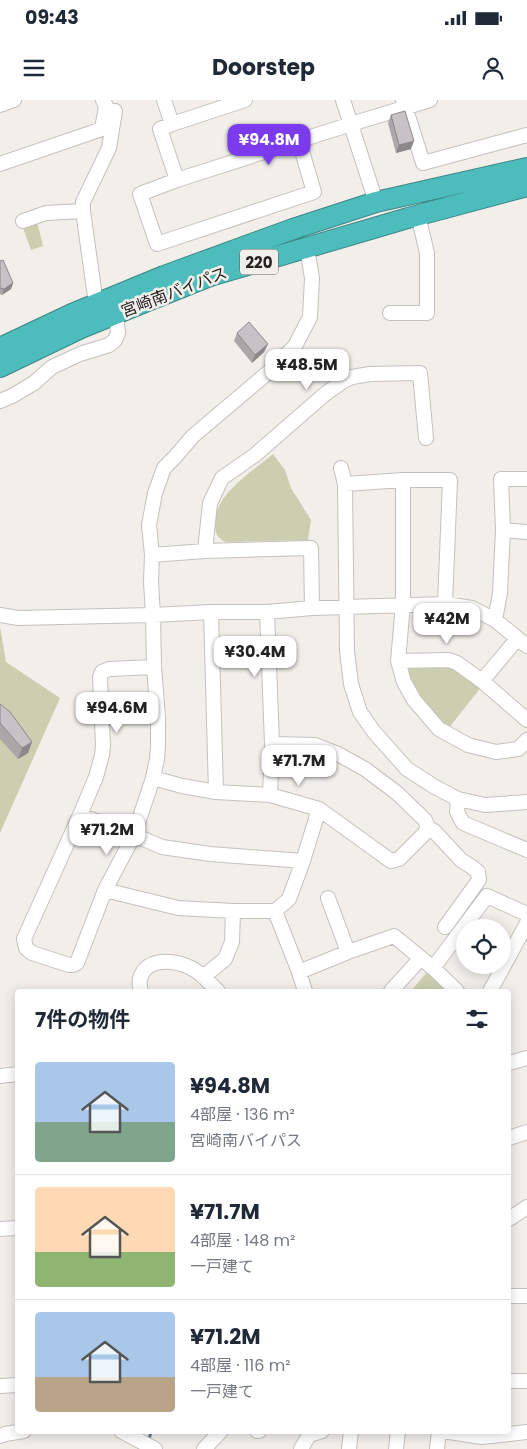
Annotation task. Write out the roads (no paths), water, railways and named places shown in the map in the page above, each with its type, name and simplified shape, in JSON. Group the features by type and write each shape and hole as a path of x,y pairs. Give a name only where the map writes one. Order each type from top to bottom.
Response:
{"highway":[{"name":"宮崎南バイパス","path":"0,348 96,304 164,276 293,230 376,202 527,168"},
{"name":"宮崎南バイパス","path":"0,367 116,314 210,276 418,215 527,186"}],"street":[{"path":"0,105 14,100"},
{"path":"0,164 102,129 106,106 103,100"},
{"path":"164,100 172,124"},
{"path":"177,180 160,129 221,104 246,100"},
{"path":"343,100 376,202"},
{"path":"299,141 314,192 157,244 140,194 177,180 351,124 404,104 430,100"},
{"path":"404,104 423,163 527,135"},
{"path":"96,304 83,202 109,148 115,111"},
{"path":"23,221 46,213 84,211"},
{"path":"390,313 427,313 427,253 418,215"},
{"path":"154,667 109,669 102,672 100,677 102,755 96,777 80,815 24,939 26,948 32,953 69,964 75,964 78,961 105,890 134,835 153,778 158,747 158,717 154,667 152,555 149,525 155,492 164,468 176,457 193,436 271,370 295,346 310,317 312,278 308,248"},
{"path":"0,401 34,383 52,367 80,354 108,345 115,340 118,334 116,314"},
{"path":"50,343 59,364"},
{"path":"205,551 210,503 222,478 255,455 325,394 352,376 420,373 426,438"},
{"path":"341,468 345,484 346,651 351,684 360,712 380,739 407,769 435,787 458,798 485,805 527,802"},
{"path":"495,620 500,593 503,530 501,479 527,479"},
{"path":"345,484 402,480 450,480 445,604"},
{"path":"402,480 403,604 398,661 404,682 414,700 439,729 468,745 496,752 518,749 527,740"},
{"path":"503,530 527,532"},
{"path":"152,555 205,551 311,548 312,608"},
{"path":"0,615 18,618 153,615 267,612 403,604 445,604 472,608 495,620 522,642 482,680"},
{"path":"211,612 216,792"},
{"path":"267,612 272,744 270,795"},
{"path":"398,661 449,660 457,663 482,680 527,720"},
{"path":"272,744 315,745 338,754 365,769 397,793 425,820 428,827 461,860 478,872 479,880 445,927"},
{"path":"153,778 182,786 216,792 270,795 319,809 392,860 399,859 424,834 428,827"},
{"path":"458,798 457,812 463,823 527,850"},
{"path":"105,890 178,908 275,911 289,899 319,809"},
{"path":"80,815 162,847 190,852 303,861"},
{"path":"433,968 487,896 527,914"},
{"path":"328,898 348,952"},
{"path":"203,978 225,958 232,942 233,911"},
{"path":"275,911 304,989"},
{"path":"491,989 527,923"},
{"path":"299,972 394,936 455,989"},
{"path":"393,989 420,958"},
{"path":"140,989 139,984 142,974 146,969 157,963 166,962 190,967 197,971 216,989"},
{"path":"511,1062 527,1058"},
{"path":"0,1076 15,1074"},
{"path":"511,1137 527,1132"},
{"path":"511,1218 527,1207"},
{"path":"0,1229 15,1228"},
{"path":"511,1296 527,1296"},
{"path":"511,1381 527,1381"},
{"path":"0,1386 15,1385"},
{"path":"452,1434 481,1443 527,1432"},
{"path":"0,1436 15,1433"},
{"path":"127,1434 155,1449"},
{"path":"204,1449 217,1434"},
{"path":"301,1449 309,1435 312,1434"},
{"path":"349,1449 350,1434"},
{"path":"396,1449 398,1434"},
{"path":"438,1449 439,1434"}],"waterway":[{"path":"149,1440 150,1434"}]}
